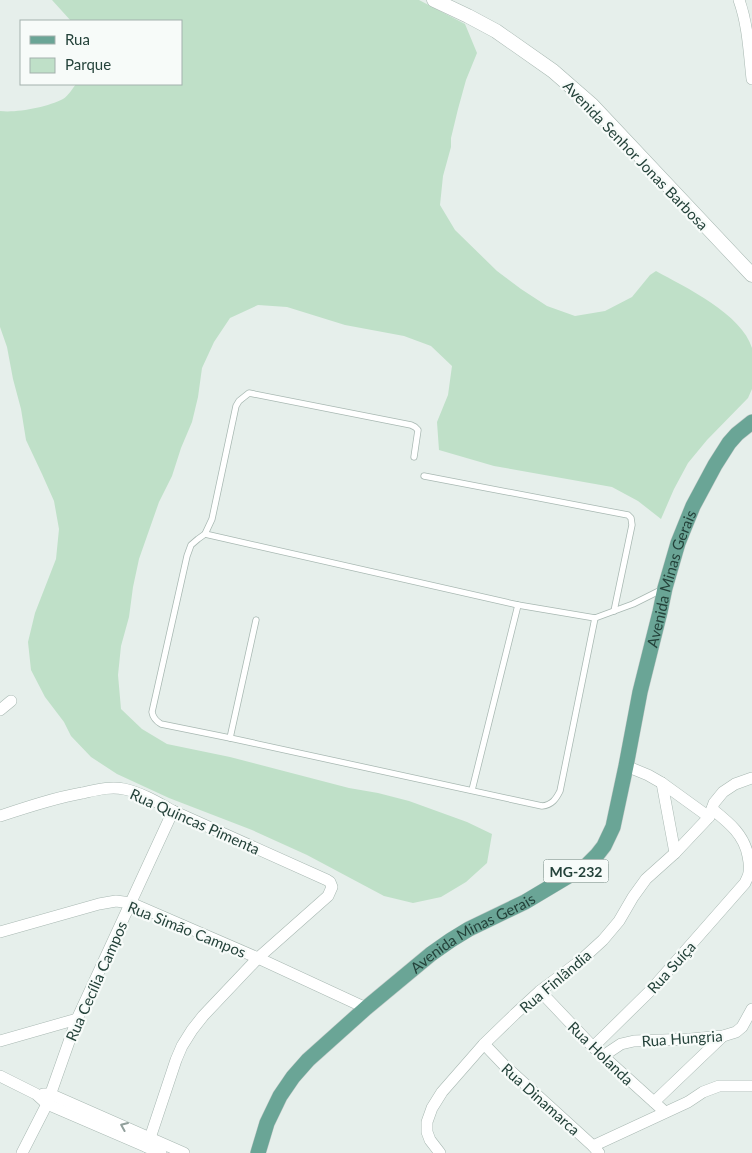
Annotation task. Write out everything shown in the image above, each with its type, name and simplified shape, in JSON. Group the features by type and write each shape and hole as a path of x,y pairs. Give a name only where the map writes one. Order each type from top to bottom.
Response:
{"main road":[{"name":"MG-232","path":"715,465 730,442 752,422"},
{"name":"MG-232","path":"715,465 752,434"},
{"name":"Avenida Minas Gerais","path":"258,1153 266,1123 280,1096 293,1077 308,1060 366,1008 431,954 451,940 468,929 525,902 587,865 604,846 613,827 640,692 678,543 693,506 715,465"}],"street":[{"name":"Avenida Senhor Jonas Barbosa","path":"434,0 496,31 553,71 592,105 752,275"},
{"path":"739,0 748,35 752,79"},
{"path":"0,710 11,701"},
{"path":"626,766 648,775 711,813 714,803 723,792 735,784 752,778"},
{"path":"662,783 675,853"},
{"name":"Rua Quincas Pimenta","path":"0,816 54,798 105,788 122,789 154,800 173,811 330,882 332,887 328,896 258,958"},
{"name":"Rua Cecília Campos","path":"22,1153 48,1099 77,1019 173,811"},
{"name":"Rua Finlândia","path":"440,1153 430,1140 427,1132 427,1122 432,1108 442,1092 484,1044 540,991 580,961 603,940 619,921 646,879 675,853 711,813"},
{"name":"Rua Suíça","path":"593,1047 651,990 745,883 749,872 749,862 742,838 732,825 711,813"},
{"name":"Rua Simão Campos","path":"0,932 99,904 116,901 131,903 258,958 366,1008"},
{"path":"148,1142 182,1046 203,1016 258,958"},
{"name":"Rua Holanda","path":"540,991 593,1047 665,1112"},
{"name":"Rua Hungria","path":"603,1056 622,1044 634,1041 691,1039 723,1036 736,1032 742,1027 752,1009"},
{"path":"0,1041 77,1019"},
{"path":"654,1102 723,1036"},
{"name":"Rua Dinamarca","path":"484,1044 504,1065 596,1149"},
{"path":"0,1076 36,1094 148,1142 184,1153"},
{"path":"596,1149 665,1112 688,1102 703,1092 719,1086 752,1086"},
{"path":"148,1142 161,1153"}],"lane":[{"path":"414,457 418,430 411,425 249,393 239,401 236,406 212,519 205,534 192,545 186,556 152,712 153,718 156,721 161,724 547,806 557,798 560,791 595,618"},
{"path":"424,476 628,515 631,518 632,525 614,611"},
{"path":"205,534 518,605 595,618 633,604 665,588"},
{"path":"472,790 518,605"},
{"path":"230,738 256,620"}],"green space":[{"path":"52,0 419,0 465,24 477,53 466,80 443,176 440,205 455,230 497,271 547,306 575,316 605,311 632,297 650,275 656,271 696,293 725,313 737,324 752,348 752,389 748,398 707,440 688,463 661,519 638,501 612,487 494,466 439,450 437,422 448,395 452,366 431,346 404,336 345,325 287,307 258,305 230,318 214,342 202,368 192,422 172,476 159,502 139,559 129,617 121,646 118,675 121,709 142,729 167,744 230,757 349,788 409,801 467,822 492,834 487,863 466,882 441,897 413,903 384,896 307,855 252,830 169,798 117,774 91,757 71,736 64,722 45,697 31,670 28,642 35,613 56,559 59,529 54,501 26,440 7,347 0,327 0,111 23,110 57,102 67,96 75,85 182,85 182,20 70,20"}]}
